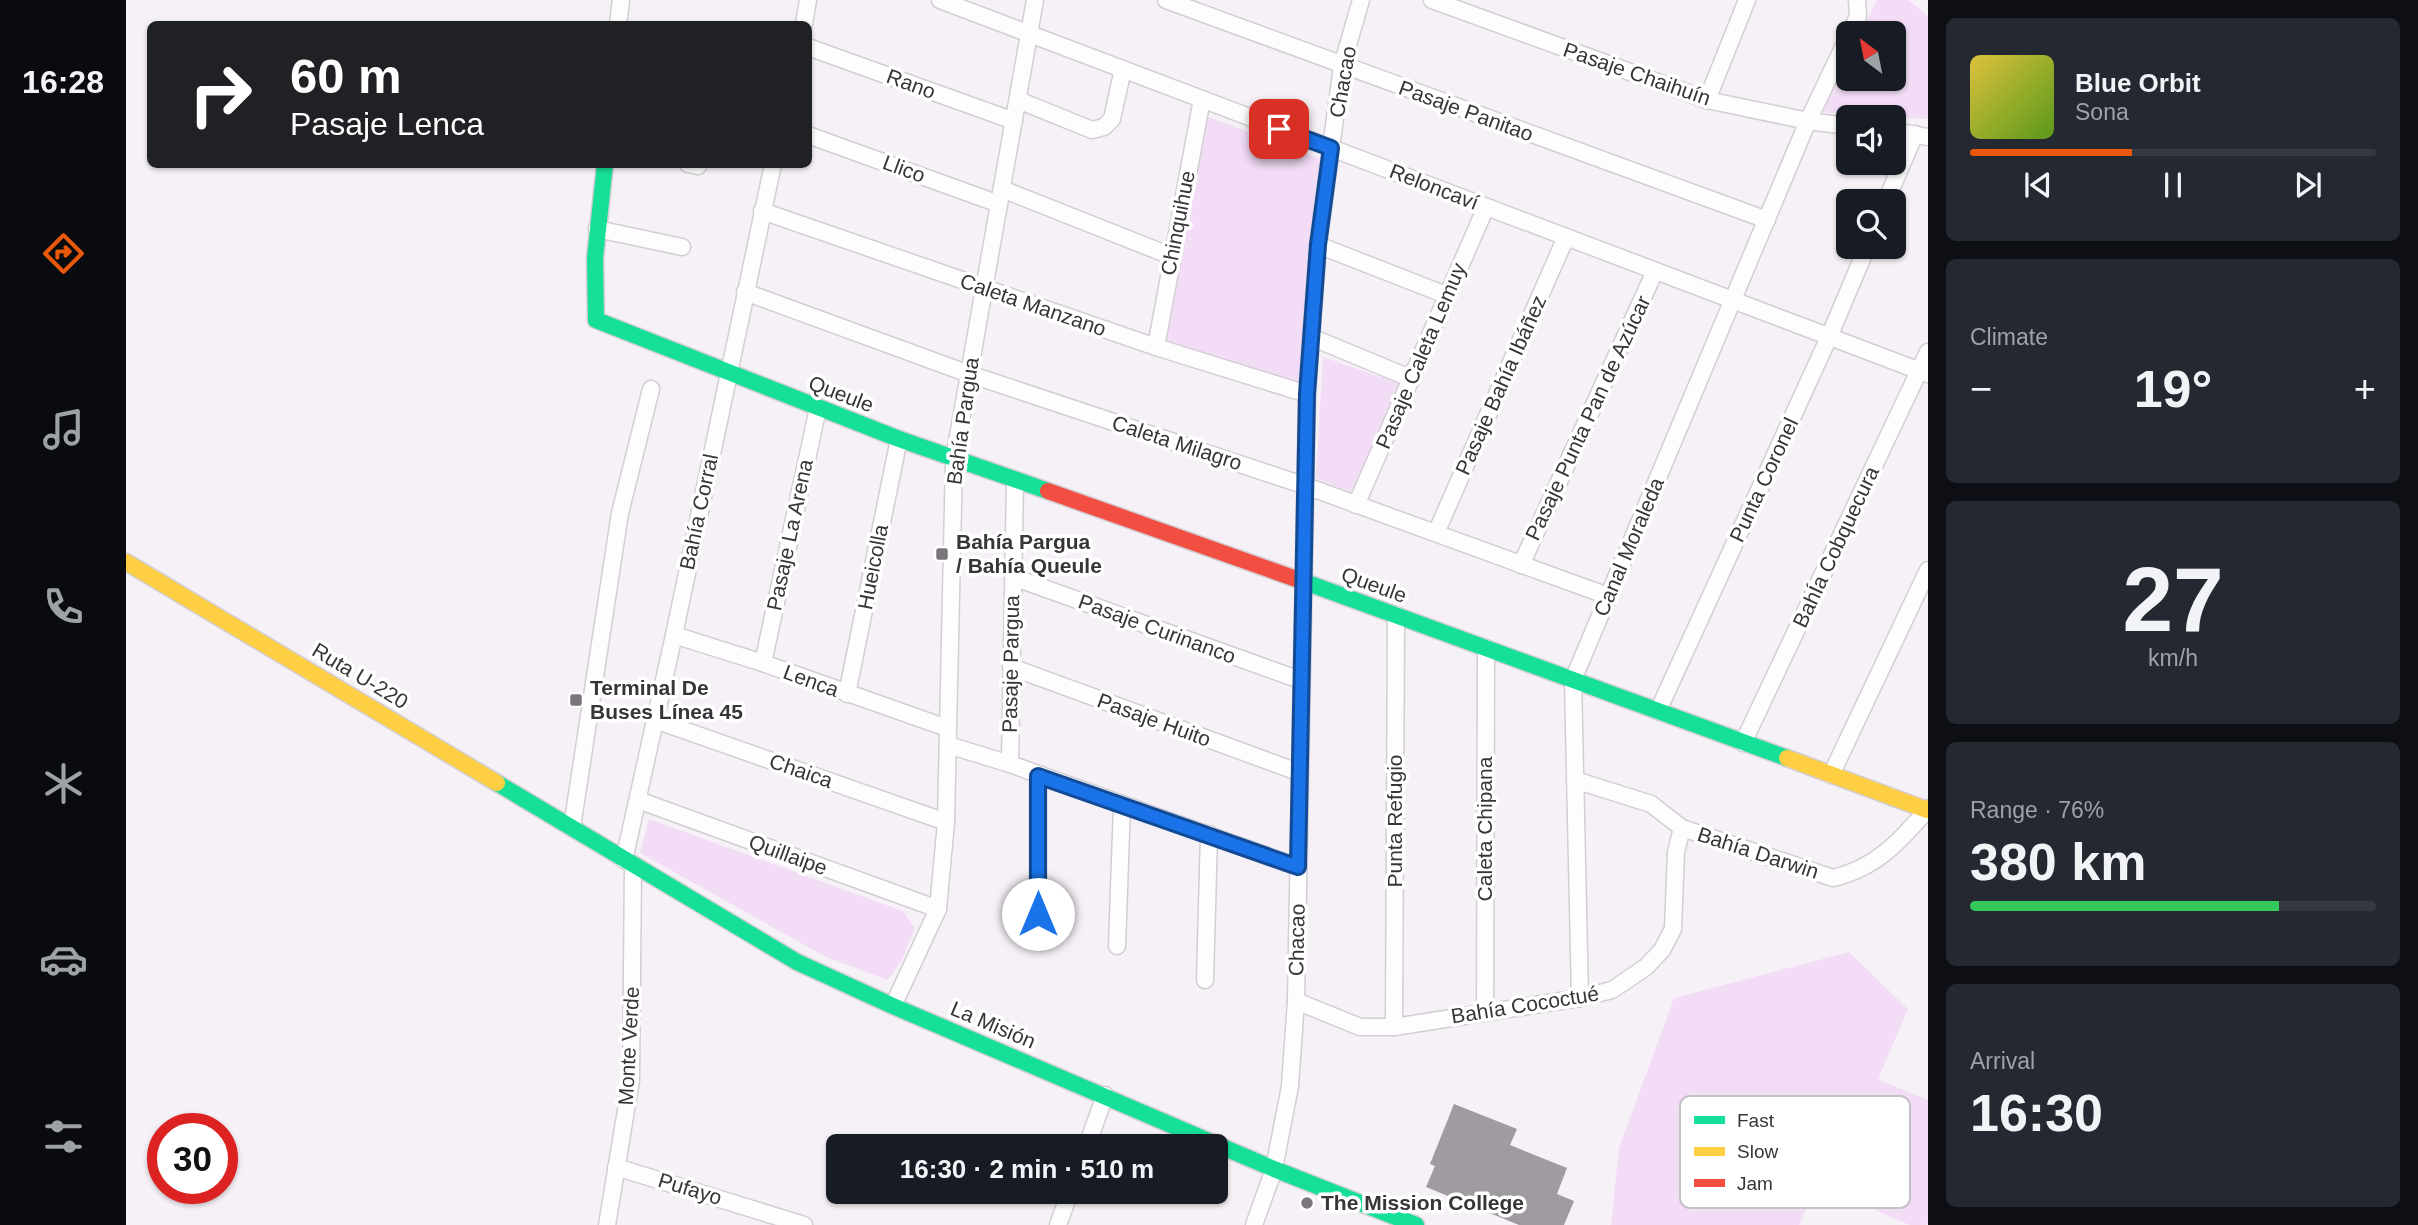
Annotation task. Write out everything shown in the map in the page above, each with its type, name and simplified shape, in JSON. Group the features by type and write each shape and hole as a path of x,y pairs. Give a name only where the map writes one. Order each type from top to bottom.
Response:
{"street":[{"path":"618,21 621,0"},
{"path":"804,21 808,0"},
{"name":"Reloncaví","path":"940,0 1924,373"},
{"name":"Bahía Pargua","path":"893,1006 938,909 946,822 954,459 1035,0"},
{"name":"Pasaje Panitao","path":"1166,0 1767,220"},
{"name":"Chacao","path":"1254,1225 1274,1169 1290,1086 1296,1001 1298,772 1307,394 1318,245 1342,66 1361,0"},
{"name":"Pasaje Chaihuín","path":"1432,0 1707,100 1836,124"},
{"path":"1707,100 1747,0"},
{"name":"Canal Moraleda","path":"1856,21 1857,0"},
{"name":"Rano","path":"812,48 1014,121"},
{"name":"Canal Moraleda","path":"1580,998 1573,680 1808,121 1836,62"},
{"path":"1018,100 1093,130 1104,127 1112,119 1123,69"},
{"name":"Chinquihue","path":"1156,347 1202,99"},
{"path":"1892,189 1921,135"},
{"name":"Llico","path":"812,136 1001,197 1171,256"},
{"path":"605,168 597,229 682,247"},
{"name":"Bahía Corral","path":"628,863 638,800 772,168"},
{"name":"Pasaje Caleta Lemuy","path":"1356,505 1486,207"},
{"name":"Caleta Manzano","path":"762,211 1156,347 1307,394"},
{"name":"Queule","path":"597,229 596,320 899,439 1303,581 1927,809"},
{"name":"Pasaje Bahía Ibáñez","path":"1436,533 1566,237"},
{"path":"1318,245 1446,295"},
{"name":"Punta Coronel","path":"1658,711 1862,259"},
{"name":"Pasaje Punta Pan de Azúcar","path":"1521,565 1655,271"},
{"name":"Caleta Milagro","path":"745,292 969,374 1306,486 1608,596"},
{"path":"1311,337 1412,379"},
{"name":"BahÍa Cobquecura","path":"1744,743 1924,373 1928,352"},
{"path":"572,827 620,513 651,389"},
{"name":"Pasaje La Arena","path":"763,663 818,408"},
{"name":"Hueicolla","path":"847,694 899,439"},
{"name":"Pasaje Pargua","path":"1010,764 1015,480"},
{"name":"Ruta U-220","path":"126,562 572,827"},
{"path":"1831,775 1928,570"},
{"name":"Pasaje Curinanco","path":"1013,577 1300,680"},
{"name":"Punta Refugio","path":"1394,1027 1396,615"},
{"name":"Lenca","path":"674,635 763,663 947,728"},
{"name":"Caleta Chipana","path":"1485,1011 1486,648"},
{"name":"Pasaje Huito","path":"1011,667 1298,772"},
{"name":"Chaica","path":"655,720 946,822"},
{"path":"948,745 1010,764 1298,867"},
{"path":"1038,776 1038,914"},
{"name":"Bahía Darwin","path":"1576,780 1651,804 1682,828 1833,878 1852,874 1872,864 1901,840 1927,809"},
{"name":"Quillaipe","path":"638,800 938,909"},
{"path":"1118,946 1122,804"},
{"name":"La Misión","path":"572,827 797,962 893,1006 1274,1169 1416,1225"},
{"name":"Bahía Cococtué","path":"1296,1001 1360,1027 1394,1027 1580,998 1612,990 1646,967 1662,950 1674,929 1676,852 1682,828"},
{"path":"1205,980 1209,834"},
{"name":"Monte Verde","path":"607,1225 631,1080 628,863"},
{"path":"1091,1134 1105,1095"},
{"name":"Pufayo","path":"616,1167 804,1225"},
{"path":"1058,1225 1066,1204"}],"shaded area":[{"path":"1877,0 1908,0 1928,16 1928,119 1906,118 1906,105 1836,105 1836,113 1822,112 1836,83 1836,91 1906,91 1906,21 1867,21"},
{"path":"1206,116 1320,159 1299,383 1165,341"},
{"path":"1323,357 1401,384 1351,492 1316,478"},
{"path":"649,819 903,911 915,928 902,960 888,980 826,957 640,853"},
{"path":"1849,952 1908,1009 1878,1079 1928,1100 1926,1225 1910,1225 1870,1208 1910,1208 1910,1096 1680,1096 1680,1208 1807,1208 1799,1225 1611,1225 1619,1148 1674,998"}],"building":[{"path":"1454,1104 1517,1129 1510,1145 1567,1168 1557,1194 1574,1201 1564,1225 1519,1225 1426,1187 1435,1166 1430,1164"}],"traffic: fast":[{"path":"605,168 595,258 596,320 899,439 1048,491"},
{"path":"1302,581 1787,758"},
{"path":"497,783 797,962 893,1006 1274,1169 1416,1225"}],"traffic: slow":[{"path":"126,562 497,783"},
{"path":"1787,758 1927,810 1928,808"}],"traffic: jam":[{"path":"1048,491 1302,581"}],"place":[{"name":"Bahía Pargua / Bahía Queule","path":"942,554"},
{"name":"Terminal De Buses Línea 45","path":"576,700"},
{"name":"The Mission College","path":"1307,1203"}],"route":[{"path":"1038,914 1038,776 1298,867 1307,394 1318,245 1331,148 1279,129"}]}
